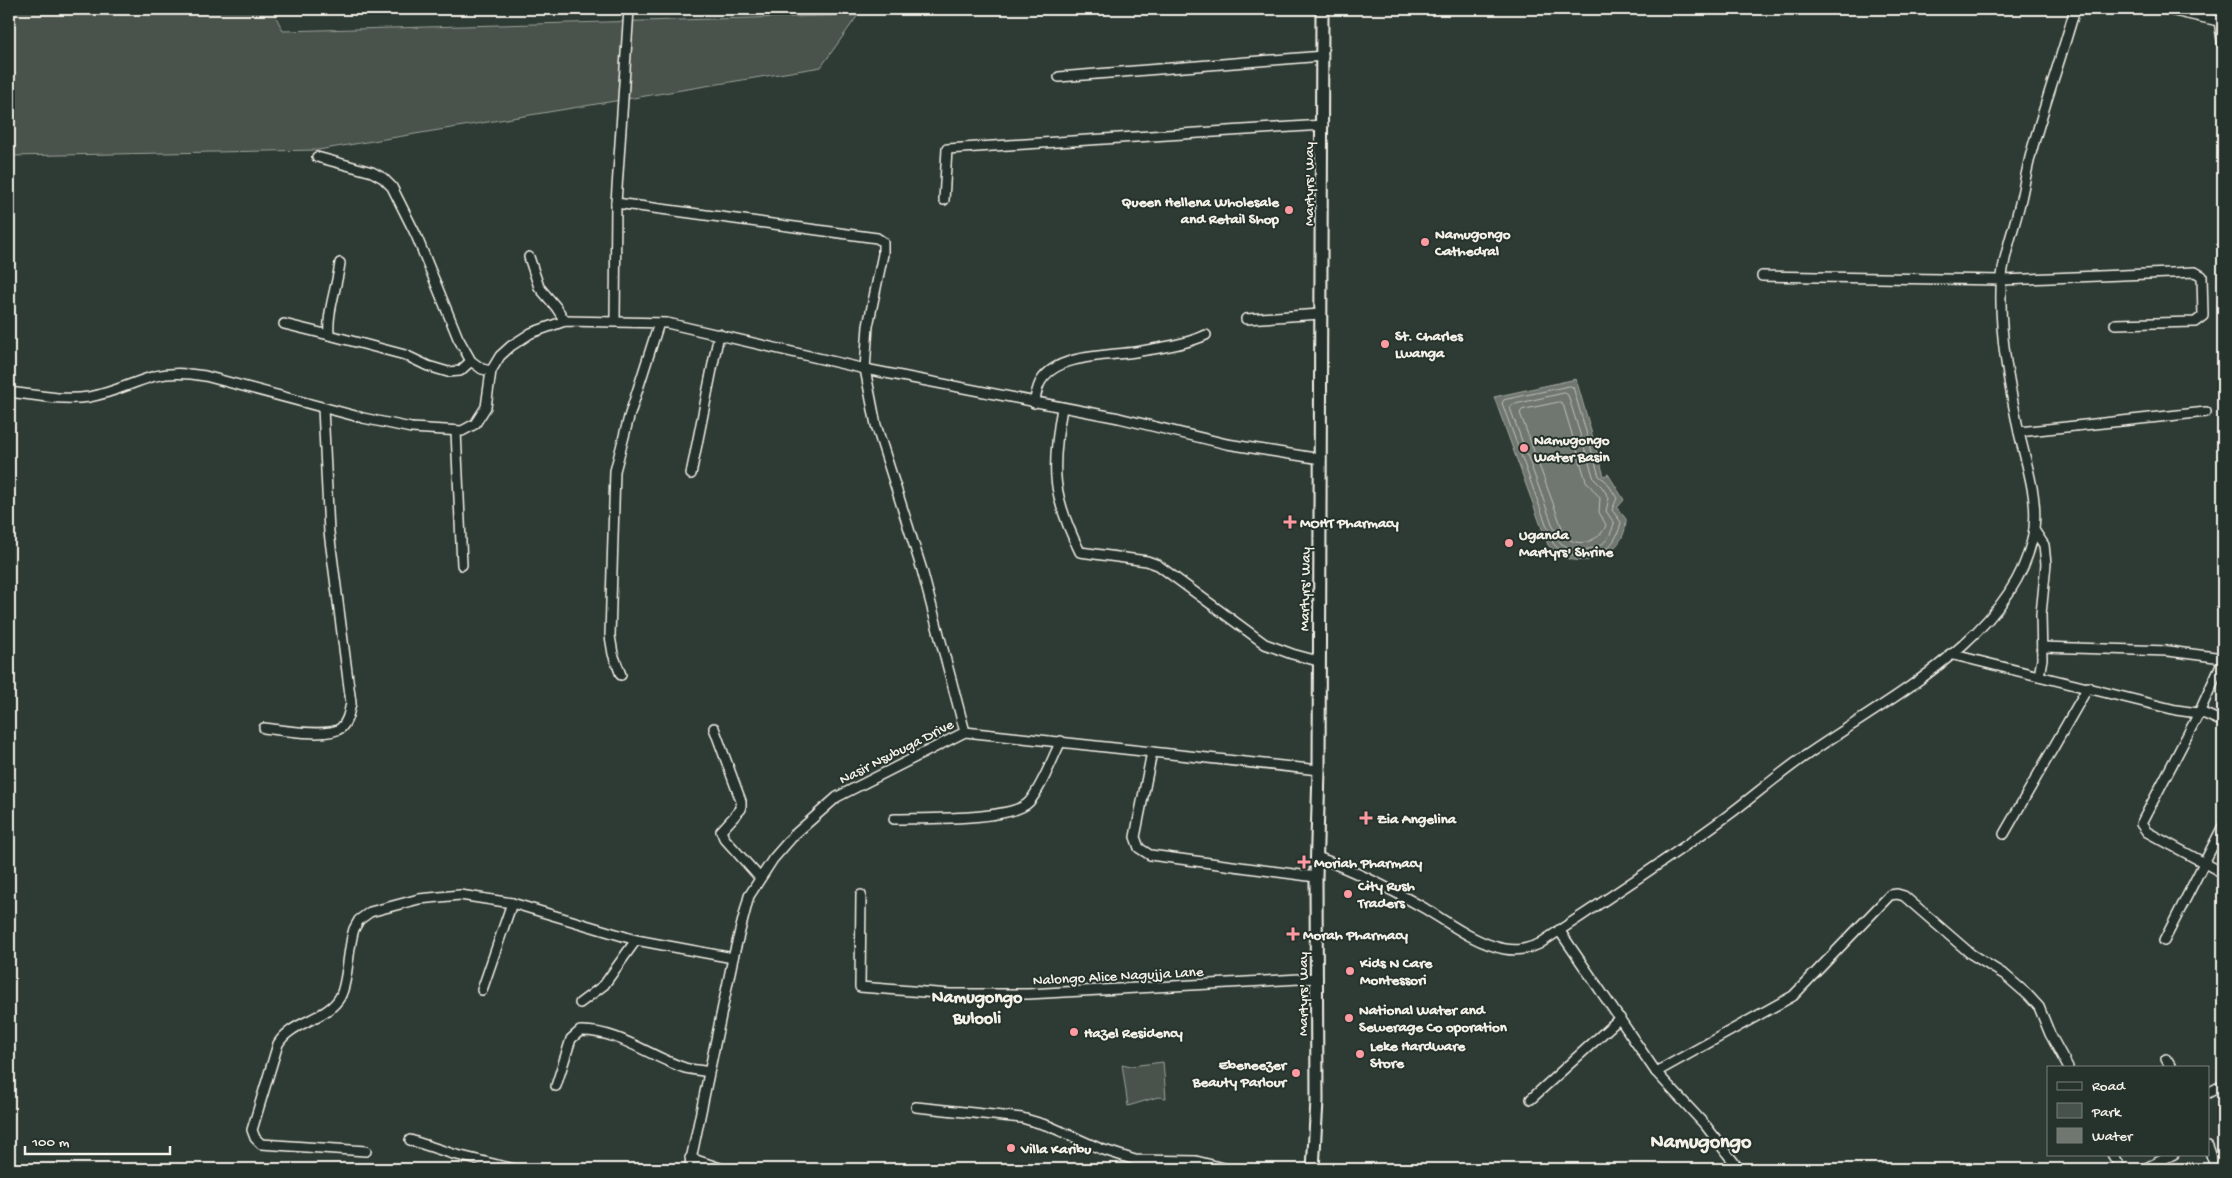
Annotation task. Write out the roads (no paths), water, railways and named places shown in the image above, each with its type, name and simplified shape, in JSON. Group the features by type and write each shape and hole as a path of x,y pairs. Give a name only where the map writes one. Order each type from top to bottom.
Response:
{"main road":[{"name":"Martyrs' Way","path":"1313,1169 1317,1101 1316,877 1323,125 1322,9"}],"street":[{"path":"615,320 616,203 629,9"},
{"path":"1317,857 1355,871 1483,942 1495,947 1518,950 1527,949 1539,944 1725,818 1807,754 1915,683 1982,625 2012,589 2021,573 2034,530 2035,513 2005,361 2002,280 2007,246 2021,200 2032,148 2075,9"},
{"path":"2165,9 2221,22 2223,46"},
{"path":"1059,77 1323,56"},
{"path":"944,200 944,158 947,150 1323,125"},
{"path":"317,157 372,172 383,178 392,187 416,235 458,338 471,361 482,369 491,371"},
{"path":"616,203 881,240 884,246 868,326 865,369 876,425 922,570 965,732"},
{"path":"530,257 539,287 565,321"},
{"path":"329,335 328,322 340,263"},
{"path":"1762,276 2002,280 2195,272 2202,276 2203,316 2201,319 2194,322 2115,324"},
{"path":"1246,319 1321,314"},
{"path":"9,392 63,398 88,397 108,393 155,376 186,373 205,376 322,408 411,428 456,431 470,428 481,417 486,407 491,371 500,356 531,333 565,321 615,320 659,322 719,334 865,369 1119,418 1227,444 1320,458"},
{"path":"621,675 613,654 610,636 615,471 629,417 659,322"},
{"path":"284,324 405,355 428,366 448,372 460,371 471,361"},
{"path":"691,474 719,334"},
{"path":"1034,403 1041,381 1050,371 1065,364 1101,354 1133,353 1188,342 1206,335"},
{"path":"264,728 331,733 341,727 347,719 350,703 329,532 322,408"},
{"path":"1062,408 1055,444 1054,479 1065,521 1080,552 1147,561 1158,565 1265,644 1318,661"},
{"path":"2019,432 2206,412"},
{"path":"456,431 462,565"},
{"path":"2034,530 2041,539 2046,554 2041,614 2042,647 2039,676"},
{"path":"2042,647 2168,651 2223,659 2199,713 2141,824 2147,832 2223,873"},
{"path":"1950,654 2176,710 2199,713 2223,722"},
{"path":"2004,834 2088,687"},
{"path":"714,728 741,802 741,808 722,831 724,838 760,878"},
{"name":"Nasir Nsubuga Drive","path":"689,1169 733,958 750,896 760,878 794,836 837,797 965,732 1318,770"},
{"path":"894,819 963,817 1014,811 1024,806 1033,796 1061,741"},
{"path":"1152,752 1135,838 1137,845 1142,851 1150,855 1181,860 1316,877"},
{"path":"2164,941 2223,826"},
{"path":"1656,1072 1793,996 1890,895 1897,894 1904,896 1971,954 2005,975 2028,995 2039,1007 2050,1034 2067,1066"},
{"path":"366,1151 274,1145 257,1142 253,1135 254,1122 281,1039 330,1008 339,998 355,925 362,916 370,912 419,899 460,895 512,903 636,940 733,958"},
{"name":"Nalongo Alice Nagujja Lane","path":"861,895 860,987 950,994 1028,994 1317,978"},
{"path":"482,990 512,903"},
{"path":"1559,930 1656,1072 1718,1141 1739,1169"},
{"path":"580,1003 604,985 636,940"},
{"path":"1531,1100 1620,1018"},
{"path":"556,1086 571,1039 580,1031 600,1033 634,1044 686,1068 708,1072"},
{"path":"2210,1092 2223,1085"},
{"path":"916,1107 1022,1118 1048,1126 1101,1149 1135,1160 1196,1161 1228,1169"},
{"path":"410,1140 454,1154 514,1169"},
{"path":"2210,1152 2216,1169"},
{"path":"2113,1156 2121,1169"},
{"path":"2144,1169 2170,1156"},
{"path":"690,1158 723,1169"}],"water":[{"path":"1576,379 1604,476 1608,474 1624,500 1617,508 1626,519 1624,533 1608,553 1583,561 1570,559 1558,554 1548,545 1494,397"}],"place":[{"name":"Queen Hellena Wholesale and Retail Shop","path":"1289,210"},
{"name":"Namugongo Cathedral","path":"1425,242"},
{"name":"St. Charles Lwanga","path":"1385,344"},
{"name":"Namugongo Water Basin","path":"1524,448"},
{"name":"MOHT Pharmacy","path":"1290,522"},
{"name":"Uganda Martyrs' Shrine","path":"1509,543"},
{"name":"Zia Angelina","path":"1366,818"},
{"name":"Moriah Pharmacy","path":"1304,862"},
{"name":"City Rush Traders","path":"1348,894"},
{"name":"Morah Pharmacy","path":"1293,934"},
{"name":"Kids N Care Montessori","path":"1350,971"},
{"name":"National Water and Sewerage Co oporation","path":"1349,1018"},
{"name":"Hazel Residency","path":"1074,1032"},
{"name":"Leke Hardware Store","path":"1360,1054"},
{"name":"Ebeneezer Beauty Parlour","path":"1296,1073"},
{"name":"Villa Karibu","path":"1011,1148"}],"district":[{"name":"Namugongo Bulooli","path":"977,1006"},
{"name":"Namugongo","path":"1701,1140"}]}
